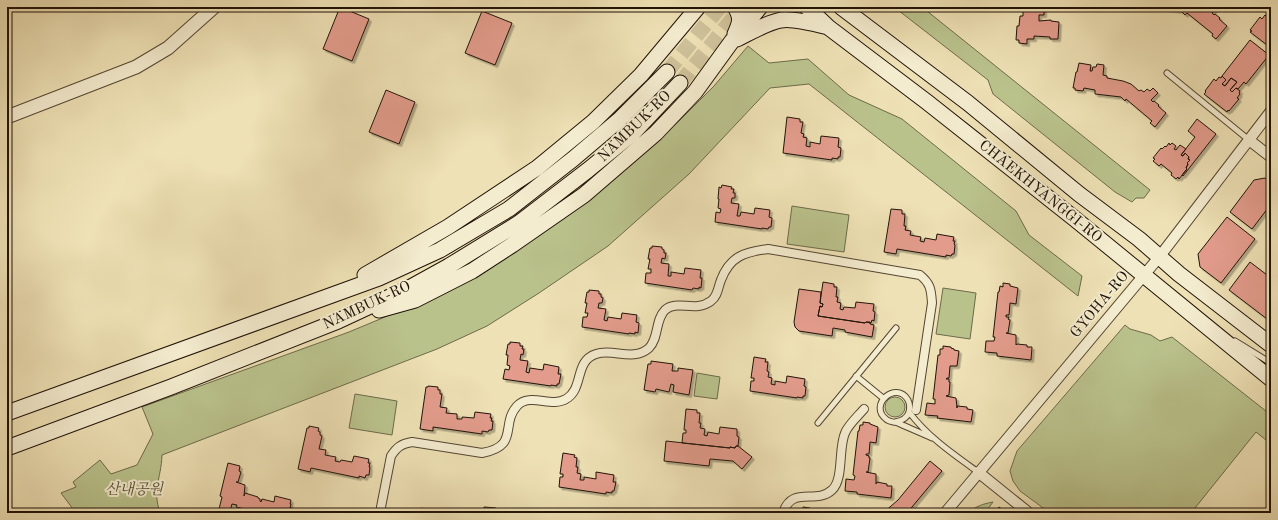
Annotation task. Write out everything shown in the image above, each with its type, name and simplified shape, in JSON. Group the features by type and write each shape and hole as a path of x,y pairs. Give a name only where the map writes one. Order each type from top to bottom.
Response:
{"main road":[{"path":"732,41 740,22 739,13 735,7"},
{"path":"338,322 415,300 472,271 584,195 656,133 695,92 732,41 760,7"},
{"name":"CHAEKHYANGGI-RO","path":"807,7 828,27 927,102 1075,219 1271,378"},
{"path":"329,296 448,227 537,168 598,117 640,75 698,8"},
{"name":"CHAEKHYANGGI-RO","path":"847,10 968,103 1079,194 1160,256 1179,274 1271,346"},
{"path":"732,41 762,27 782,20 805,22 828,27"},
{"name":"NAMBUK-RO","path":"7,414 379,278 440,250 509,209 574,159 619,120 667,72"},
{"name":"NAMBUK-RO","path":"7,448 171,387 338,322 450,266 519,223 588,170 632,134 680,83"}],"street":[{"path":"7,117 136,67 168,48 214,7"},
{"name":"GYOHA-RO","path":"945,513 1160,256 1271,111"},
{"path":"1250,140 1271,157"},
{"path":"382,513 381,507 391,456 402,444 412,442 482,453 493,451 506,439 513,413 517,406 532,400 555,402 565,400 573,395 580,370 588,357 603,352 631,355 641,353 649,348 654,340 659,318 664,311 669,307 677,305 693,307 704,306 713,300 726,270 735,258 746,253 756,251 768,249 920,275 927,281 931,290 932,303 913,411"},
{"path":"783,513 788,502 795,498 803,496 816,497 824,495 832,490 838,482 845,432 864,409"},
{"path":"978,472 1029,513"}],"lane":[{"path":"1167,73 1250,140"},
{"path":"1199,321 1271,363"},
{"path":"818,423 896,328"},
{"path":"856,376 883,398"},
{"path":"932,438 886,419 883,416 880,406 883,398 894,393 904,396 909,403 919,425 932,438 978,472"},
{"path":"895,422 904,420 913,411"}],"green space":[{"path":"894,7 922,7 1150,190 1144,198 1136,198 1132,202 1115,192 993,94 988,80"},
{"name":"산내공원","path":"748,46 769,63 808,59 849,95 902,119 1016,211 1029,235 1082,276 1078,296 809,84 770,88 689,174 608,246 487,326 437,349 162,455 157,490 160,513 76,513 61,493 76,487 73,482 100,460 111,474 137,465 153,434 142,407 349,332 404,309 649,145 678,122 714,86"},
{"path":"792,206 849,215 844,252 787,244"},
{"path":"943,288 976,293 970,339 936,334"},
{"path":"1125,325 1130,329 1151,335 1160,341 1172,337 1271,415 1271,444 1256,432 1191,513 1050,513 1020,491 1013,481 1010,471 1017,451"},
{"path":"697,373 720,377 717,399 694,396"},
{"path":"355,394 397,401 392,435 349,428"},
{"path":"891,397 899,397 905,403 905,411 899,417 891,417 885,411 885,403"},
{"path":"993,502 985,513 968,513 980,506"},
{"path":"421,508 453,513 420,513"}],"building":[{"path":"340,7 369,19 352,61 323,49"},
{"path":"1023,7 1044,7 1044,15 1039,15 1039,21 1051,20 1059,22 1058,39 1034,36 1034,39 1027,39 1027,44 1019,43 1019,40 1016,40 1017,26 1019,26 1020,16 1023,16"},
{"path":"1156,7 1217,7 1212,13 1220,18 1219,19 1227,26 1216,39 1212,36 1213,34 1187,13 1185,15 1181,11"},
{"path":"482,11 512,23 495,65 465,53"},
{"path":"1268,14 1271,17 1268,22 1271,23 1271,48 1250,32 1260,17 1262,19"},
{"path":"1250,40 1269,55 1246,84 1244,82 1238,89 1236,88 1232,92 1230,90 1237,82 1231,78 1225,86 1222,84 1226,80 1222,76"},
{"path":"1079,63 1091,65 1090,71 1092,71 1093,67 1096,67 1097,64 1104,65 1103,75 1107,76 1107,78 1131,84 1139,91 1141,90 1144,92 1147,89 1150,91 1153,88 1158,93 1151,100 1159,105 1158,106 1166,113 1155,127 1150,123 1152,121 1126,99 1125,101 1121,97 1095,94 1095,90 1084,88 1083,91 1075,90 1075,88 1073,88"},
{"path":"1222,76 1226,80 1222,84 1225,86 1231,78 1237,82 1230,90 1232,92 1236,88 1240,91 1237,98 1239,99 1227,112 1204,94 1214,79 1216,81"},
{"path":"386,90 415,102 399,144 369,132"},
{"path":"787,117 800,119 800,122 803,122 801,133 804,134 803,137 807,138 806,146 810,147 810,142 820,144 821,136 839,138 838,147 841,148 840,157 838,157 838,159 832,158 832,160 783,153"},
{"path":"1197,119 1216,134 1183,176 1182,175 1187,169 1187,163 1190,160 1185,153 1183,156 1181,155 1195,137 1188,131"},
{"path":"1169,143 1170,145 1172,143 1176,146 1174,149 1176,150 1180,145 1186,149 1181,155 1183,156 1185,153 1190,160 1187,163 1187,169 1179,179 1178,177 1176,179 1171,175 1172,173 1161,164 1159,166 1153,161 1155,159 1153,158 1161,148 1166,147"},
{"path":"1265,178 1271,183 1271,211 1268,208 1252,229 1230,212 1254,180"},
{"path":"722,185 732,187 731,189 734,189 733,193 735,193 735,198 732,198 731,203 739,204 737,216 740,216 741,212 754,214 755,208 770,210 769,217 772,218 771,227 768,229 762,229 715,222 716,212 720,213 721,209 718,208 718,199 719,187 721,188"},
{"path":"891,209 902,210 902,214 905,214 905,230 911,231 910,235 921,237 920,241 924,242 925,238 936,240 937,234 954,237 954,254 951,256 946,255 946,257 897,249 896,254 884,252"},
{"path":"1227,217 1255,239 1221,283 1200,267 1198,254"},
{"path":"652,246 662,247 664,253 666,253 665,259 662,258 661,263 669,264 668,276 671,276 671,272 684,274 685,268 701,270 701,288 693,288 692,290 645,283 646,273 651,273 651,269 648,269 650,259 648,259 650,248 652,248"},
{"path":"1250,262 1271,278 1271,322 1229,290"},
{"path":"823,282 834,284 834,287 837,287 836,297 838,297 837,302 841,303 840,309 843,310 844,307 855,308 856,302 874,304 874,321 872,320 871,323 865,323 818,316 820,306 822,307 823,304 820,303"},
{"path":"1003,283 1010,284 1010,286 1018,288 1016,304 1010,303 1009,315 1006,315 1006,317 1009,317 1008,319 1010,320 1008,333 1006,333 1016,335 1016,345 1027,345 1027,347 1032,347 1031,360 997,356 997,353 985,352 986,341 994,341 995,337 993,337 998,292 1000,286 1003,287"},
{"path":"799,289 821,292 820,303 823,304 822,307 820,306 818,316 865,323 870,322 870,324 874,325 872,337 833,328 832,336 799,331 795,327 794,322"},
{"path":"589,290 599,291 599,294 601,294 601,297 603,298 602,303 599,303 598,308 606,309 604,320 607,321 608,317 621,319 622,313 637,315 636,322 639,323 638,333 635,332 635,334 629,334 582,327 583,317 587,317 588,313 585,313 587,303 585,303 587,292 589,292"},
{"path":"510,342 520,343 520,346 523,346 523,355 521,354 520,360 528,361 526,372 529,373 530,368 543,370 544,364 559,367 558,374 561,374 559,384 557,384 557,386 551,386 503,379 505,369 509,370 510,366 507,365 508,355 506,355 508,344 510,344"},
{"path":"943,346 951,347 954,350 959,351 957,366 950,366 949,378 946,379 949,379 950,382 949,395 946,396 956,398 957,408 957,406 967,407 967,409 973,410 971,422 925,415 927,403 935,404 935,399 933,399 938,355 940,355 940,349 943,349"},
{"path":"754,357 766,359 765,362 768,362 767,371 769,372 768,377 772,378 771,384 775,385 775,381 786,383 787,376 805,379 805,396 803,396 803,398 797,398 750,391 751,381 754,381 754,378 751,378"},
{"path":"651,361 673,364 672,371 678,371 678,368 693,370 689,395 673,392 674,385 671,384 669,392 656,389 655,392 644,390 648,364 651,364"},
{"path":"426,387 438,387 440,394 442,394 440,407 447,408 446,413 457,414 457,419 462,419 462,417 474,418 475,412 491,414 490,418 492,418 491,421 493,421 492,430 489,430 488,432 482,431 482,434 433,427 433,431 420,429"},
{"path":"686,409 697,410 697,413 700,413 699,423 701,423 700,428 705,429 704,435 707,436 708,432 719,434 720,427 737,429 737,436 739,437 738,446 735,448 730,448 682,443 683,433 686,433 686,430 684,430"},
{"path":"863,422 870,423 878,427 876,443 870,442 869,454 866,454 870,458 868,472 866,472 876,474 876,484 877,482 887,484 887,486 892,486 891,498 845,491 846,479 854,480 855,476 853,475 858,431 860,425 863,425"},
{"path":"309,426 319,428 318,431 322,436 319,449 326,450 325,455 336,457 335,461 340,462 341,460 352,462 354,456 369,459 369,475 366,475 365,478 359,476 359,478 311,468 310,472 298,469 307,428 309,428"},
{"path":"666,441 730,448 735,448 738,446 752,457 742,469 733,461 710,459 709,466 664,461"},
{"path":"563,453 575,455 574,457 577,458 576,467 578,467 577,473 581,474 580,480 584,480 584,477 596,479 596,472 614,475 613,482 616,482 614,491 612,491 612,493 606,492 606,494 559,487 560,477 563,477 563,474 560,474"},
{"path":"930,461 942,471 907,513 883,513 898,500"},
{"path":"228,463 240,466 239,471 241,472 238,482 236,482 245,485 244,496 245,493 258,497 261,502 262,499 274,502 275,496 291,500 291,513 263,513 236,507 237,505 232,504 230,511 219,509 222,497 220,496"},
{"path":"484,507 496,508 495,511 498,511 498,513 483,513"},
{"path":"803,507 810,508 814,510 814,512 818,513 800,513 800,510 802,511"},
{"path":"999,507 1007,513 994,513"}],"tunnel":[{"path":"667,72 720,7"},
{"path":"680,83 742,7"}]}
